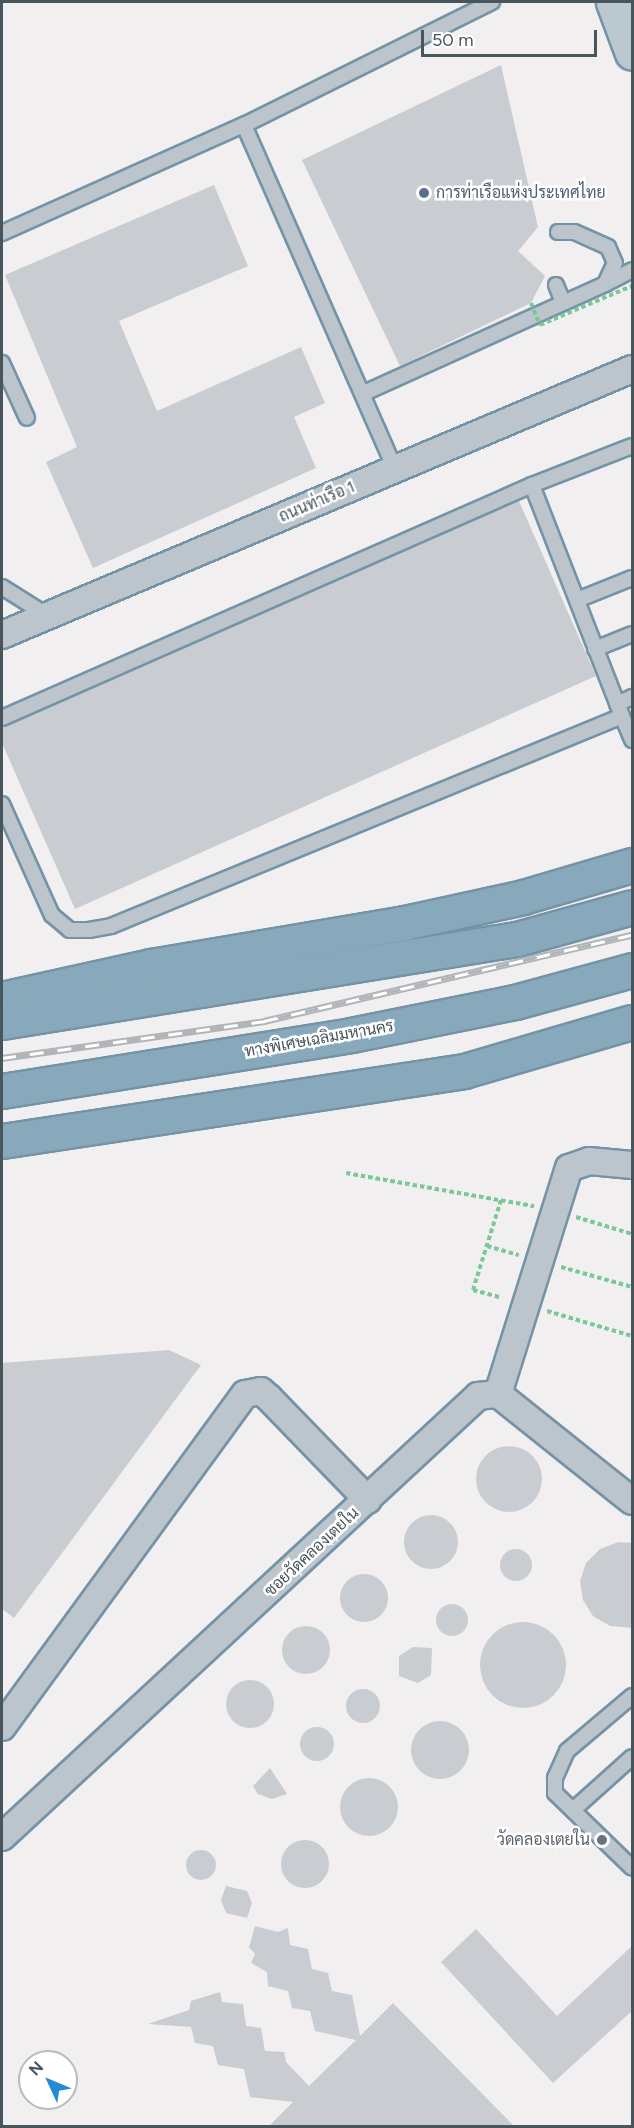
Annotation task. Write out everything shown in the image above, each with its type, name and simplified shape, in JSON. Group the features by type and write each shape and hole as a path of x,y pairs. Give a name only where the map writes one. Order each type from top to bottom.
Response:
{"highway":[{"path":"2,999 105,974 415,921 524,897 633,865"},
{"path":"2,1022 517,939 633,907"},
{"name":"ทางพิเศษเฉลิมมหานคร","path":"2,1091 351,1035 515,1002 633,970"},
{"path":"2,1141 464,1071 633,1022"}],"street":[{"path":"613,2 633,53"},
{"name":"ถนนท่าเรือ 1","path":"2,635 633,369"},
{"path":"633,1165 589,1161 569,1168 498,1394 633,1502"},
{"path":"2,1727 245,1394 261,1391 270,1398 368,1500"},
{"name":"ซอยวัดคลองเตยใน","path":"2,1838 368,1500 465,1404 486,1393 498,1394"}],"lane":[{"path":"2,233 244,125 492,2"},
{"path":"244,125 364,393 395,469"},
{"path":"558,232 574,232 608,247 615,263 605,284"},
{"path":"364,393 633,270"},
{"path":"556,285 563,302"},
{"path":"2,363 27,418"},
{"path":"2,718 532,485 633,446"},
{"path":"532,485 619,710 633,740"},
{"path":"577,600 633,578"},
{"path":"2,587 48,616"},
{"path":"595,649 633,634"},
{"path":"2,804 52,915 70,930 89,930 122,921 619,710 633,697"},
{"path":"633,1696 567,1751 559,1764 555,1793 633,1868"},
{"path":"573,1810 633,1757"}],"path":[{"path":"531,303 540,325 633,286"},
{"path":"346,1173 554,1210 633,1234"},
{"path":"501,1200 473,1290 633,1336"},
{"path":"487,1246 633,1287"}],"building":[{"name":"การท่าเรือแห่งประเทศไทย","path":"501,65 538,227 518,251 545,276 531,303 400,366 302,160"},
{"path":"214,185 248,266 119,321 157,411 301,347 325,403 294,417 316,468 93,568 46,462 77,447 5,275"},
{"path":"519,501 596,676 75,909 2,743 2,727"},
{"path":"169,1350 201,1365 14,1618 2,1609 2,1363"},
{"path":"509,1446 521,1449 532,1456 539,1467 542,1479 539,1491 532,1502 521,1509 509,1512 497,1509 486,1502 479,1491 476,1479 479,1467 486,1456 497,1449"},
{"path":"426,1515 436,1515 446,1519 454,1527 458,1542 454,1557 446,1565 436,1569 426,1569 416,1565 408,1557 404,1547 404,1537 408,1527 416,1519"},
{"path":"618,1542 633,1543 633,1628 610,1626 593,1616 583,1600 580,1581 586,1563 600,1549"},
{"path":"516,1549 527,1554 532,1565 527,1576 516,1581 505,1576 500,1565 505,1554"},
{"path":"359,1574 369,1574 381,1581 388,1593 388,1603 381,1615 369,1622 359,1622 344,1611 340,1603 340,1593 351,1578"},
{"path":"452,1604 464,1608 468,1620 464,1632 452,1636 440,1632 436,1620 440,1608"},
{"path":"523,1622 539,1626 553,1635 562,1649 566,1665 562,1681 553,1695 539,1704 523,1708 507,1704 493,1695 484,1681 480,1665 484,1649 493,1635 507,1626"},
{"path":"306,1626 323,1633 330,1650 323,1667 306,1674 289,1667 282,1650 289,1633"},
{"path":"413,1647 432,1648 431,1675 418,1683 399,1676 399,1656"},
{"path":"245,1680 255,1680 267,1687 274,1699 274,1709 267,1721 255,1728 245,1728 230,1717 226,1709 226,1699 237,1684"},
{"path":"363,1689 375,1694 380,1706 375,1718 363,1723 351,1718 346,1706 351,1694"},
{"path":"440,1721 456,1726 464,1734 469,1750 464,1766 456,1774 440,1779 424,1774 416,1766 411,1750 416,1734 424,1726"},
{"path":"317,1727 329,1732 334,1744 329,1756 317,1761 305,1756 300,1744 305,1732"},
{"path":"270,1768 287,1794 272,1799 258,1794 253,1786"},
{"path":"369,1778 385,1783 393,1791 398,1807 393,1823 385,1831 369,1836 353,1831 345,1823 340,1807 345,1791 353,1783"},
{"path":"305,1840 322,1847 329,1864 322,1881 305,1888 288,1881 281,1864 288,1847"},
{"path":"201,1850 212,1854 216,1865 212,1876 201,1880 190,1876 186,1865 190,1854"},
{"path":"226,1886 247,1891 252,1903 247,1918 226,1913 221,1900"},
{"path":"255,1926 278,1932 288,1928 290,1945 308,1949 312,1969 328,1973 332,1991 352,1995 360,2036 393,2003 515,2127 268,2127 293,2102 250,2097 244,2069 218,2065 213,2046 195,2043 191,2027 148,2024 189,2010 191,2001 220,1992 222,2002 243,2004 246,2026 261,2028 265,2051 284,2052 286,2062 309,2086 356,2040 315,2031 310,2011 292,2008 288,1991 268,1986 267,1972 251,1963 255,1954 249,1947"},
{"path":"476,1929 557,2016 633,1945 633,2010 553,2083 441,1962"}],"railway":[{"path":"2,1058 264,1021 632,935"}],"place":[{"name":"การท่าเรือแห่งประเทศไทย","path":"424,193"},
{"name":"วัดคลองเตยใน","path":"602,1840"}]}
